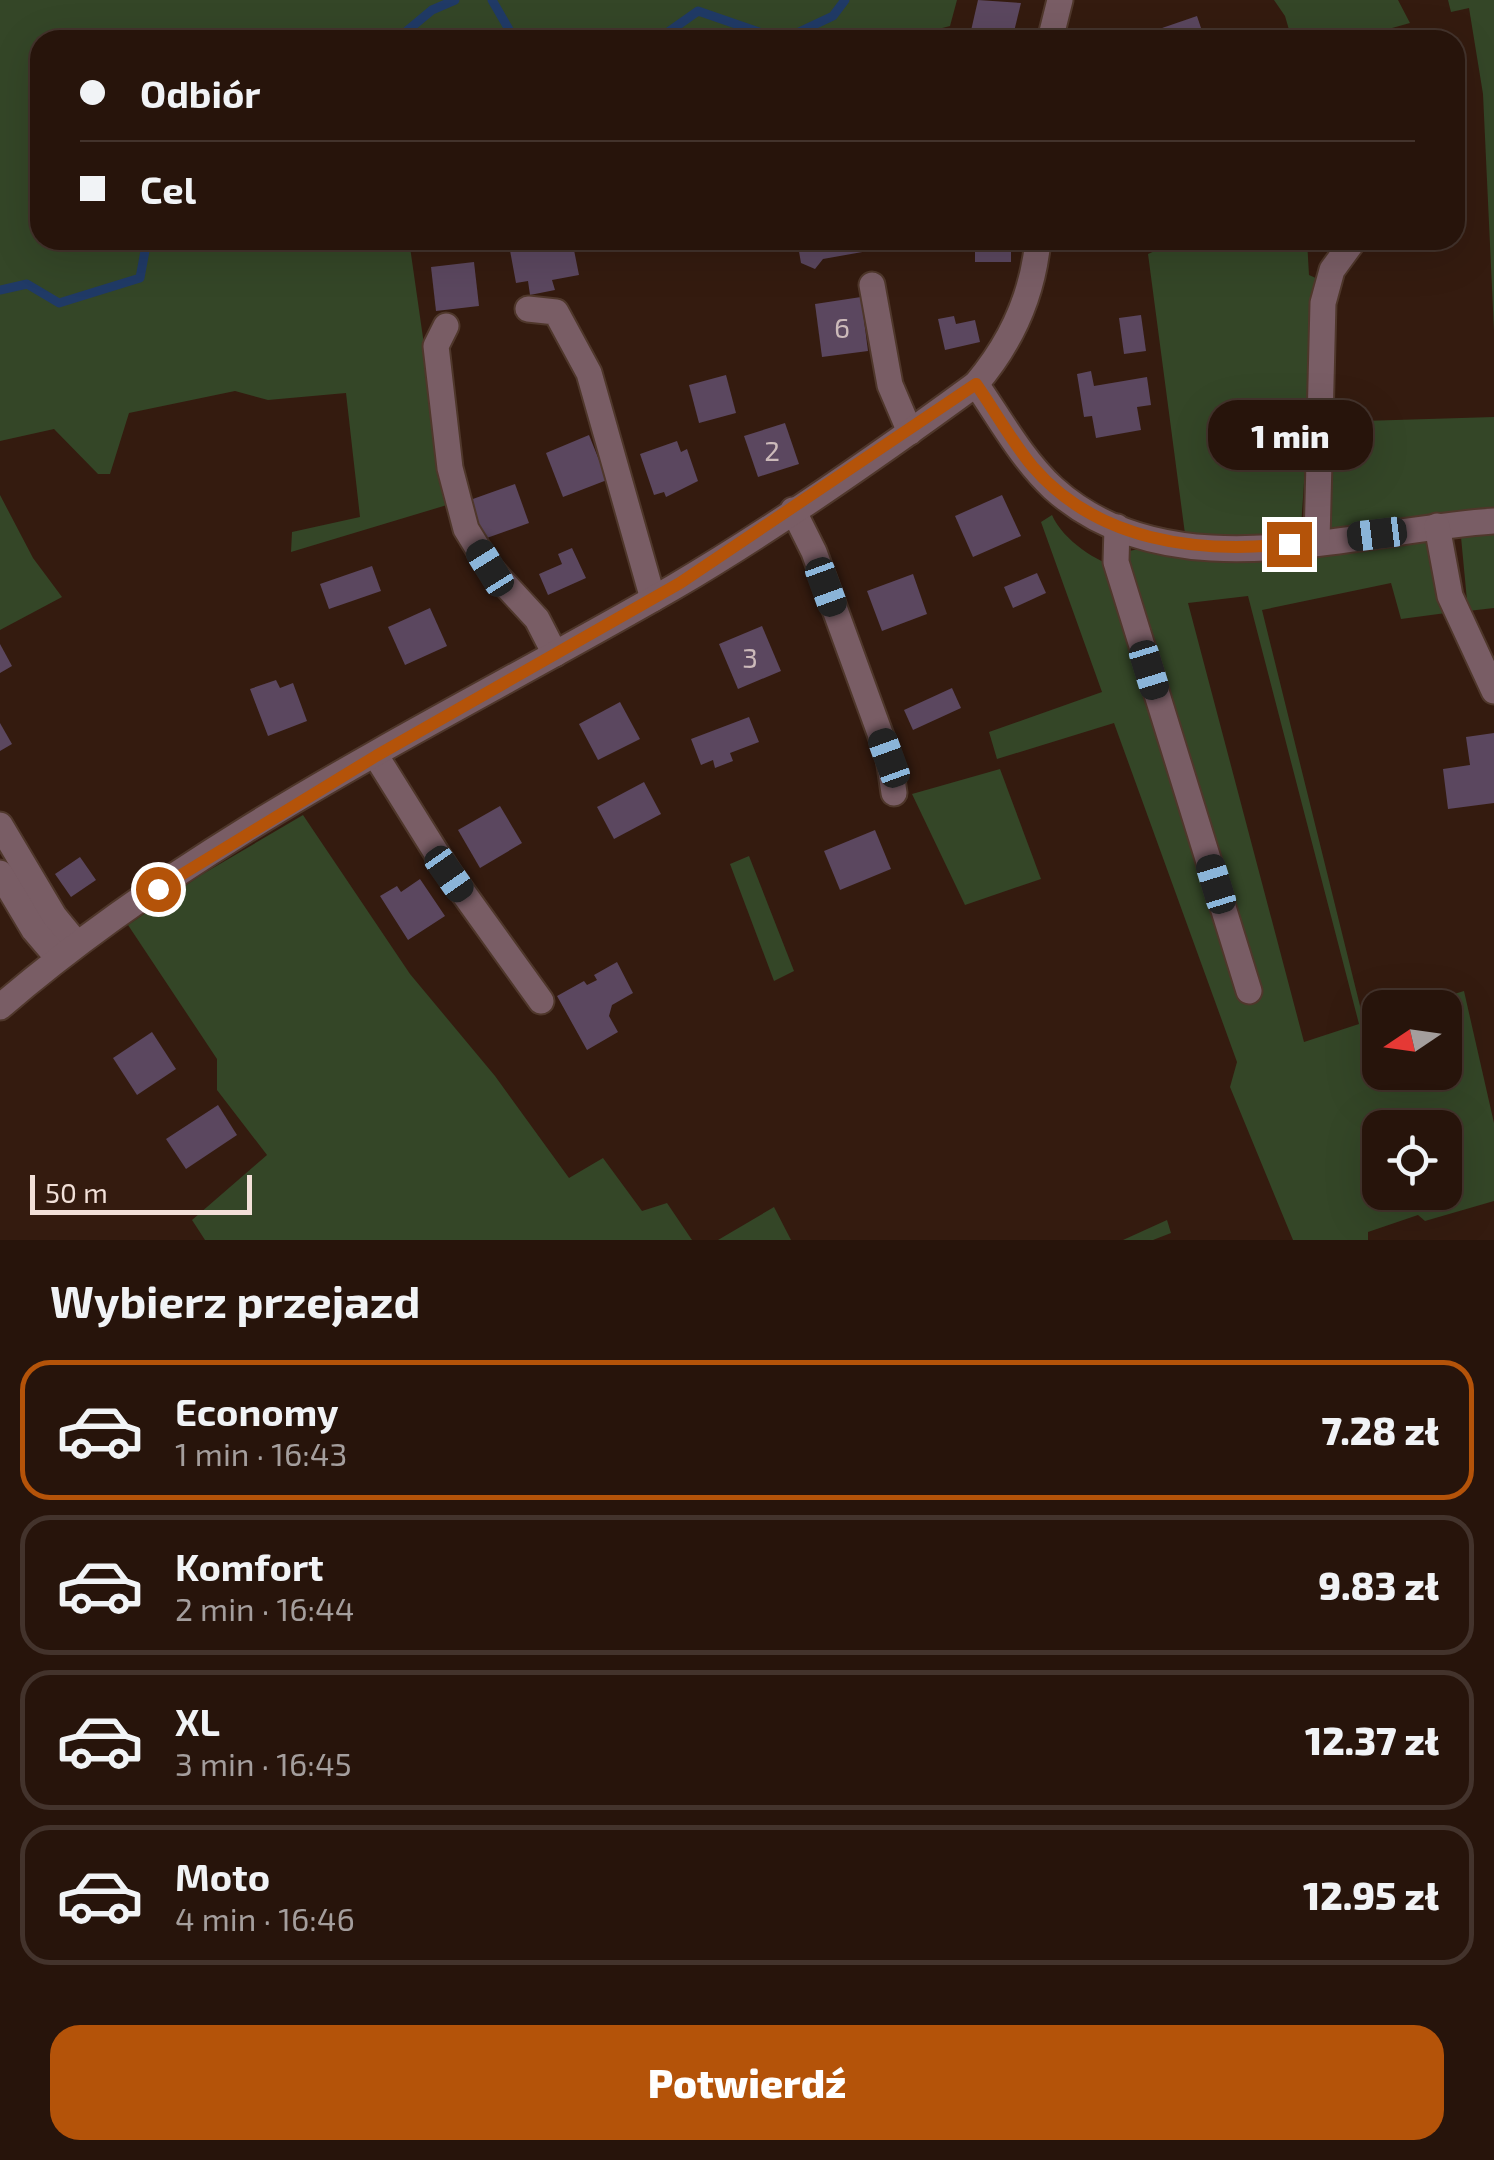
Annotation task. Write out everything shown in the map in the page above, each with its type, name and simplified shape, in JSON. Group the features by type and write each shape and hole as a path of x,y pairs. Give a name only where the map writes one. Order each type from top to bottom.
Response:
{"street":[{"path":"1052,30 1060,0"},
{"path":"0,1006 67,950 212,852 653,599 793,510 976,384 993,364 1019,318 1036,250"},
{"path":"1317,541 1323,303 1332,270 1347,250"},
{"path":"872,285 890,385 910,432"},
{"path":"528,309 556,312 589,373 653,599"},
{"path":"446,326 436,346 450,468 466,529 490,568 538,619 555,654"},
{"path":"976,384 1043,477 1072,502 1117,527 1186,546 1261,547 1494,520"},
{"path":"793,510 814,552 889,758 894,793"},
{"path":"1437,526 1450,596 1494,692"},
{"path":"1117,527 1116,562 1249,991"},
{"path":"376,756 449,874 540,1002"},
{"path":"0,825 54,916 67,950"},
{"path":"0,873 34,930 67,950"}],"green space":[{"path":"0,0 957,0 950,26 935,30 30,30 30,250 410,250 447,505 291,552 292,532 360,517 346,393 268,400 235,391 129,413 110,474 98,474 54,429 0,441"},
{"path":"1274,0 1398,0 1410,23 1385,30 1289,30"},
{"path":"1448,0 1494,0 1494,331 1483,94 1469,8 1451,12"},
{"path":"1157,250 1308,250 1309,275 1318,279 1301,527 1291,533 1262,539 1185,534 1148,254"},
{"path":"1494,417 1494,507 1328,529 1329,422"},
{"path":"0,495 33,558 62,597 0,630"},
{"path":"1052,515 1082,549 1122,568 1129,551 1139,549 1233,556 1429,541 1446,613 1401,619 1391,583 1262,610 1362,1014 1362,1090 1462,1090 1464,991 1494,1123 1494,1201 1425,1221 1418,1215 1368,1232 1368,1240 1293,1240 1230,1087 1237,1062 1114,723 997,759 989,732 1102,692 1041,522","holes":["1248,596 1359,1024 1304,1042 1188,603"]},
{"path":"1494,529 1494,608 1468,611 1461,537"},
{"path":"1000,769 1041,879 965,905 912,794"},
{"path":"303,815 410,974 495,1076 569,1178 603,1158 642,1211 667,1203 692,1240 205,1240 192,1220 267,1155 217,1090 217,1059 128,925 201,875"},
{"path":"749,856 794,971 774,981 730,864"},
{"path":"774,1207 791,1240 718,1240"},
{"path":"1167,1220 1171,1233 1153,1240 1123,1240"}],"building":[{"path":"978,0 1021,3 1014,30 971,30"},
{"path":"1197,16 1202,30 1156,30"},
{"path":"510,250 574,250 579,275 552,280 555,290 530,295 528,281 516,283"},
{"path":"799,250 868,250 823,259 815,269 801,263"},
{"path":"975,250 1011,250 1011,262 975,262"},
{"path":"474,262 479,306 436,311 431,267"},
{"path":"861,297 868,351 822,357 815,304"},
{"path":"1141,315 1146,351 1124,354 1119,318"},
{"path":"954,316 956,324 975,320 980,342 945,350 938,319"},
{"path":"1091,371 1094,386 1147,377 1151,405 1137,407 1141,430 1096,438 1092,416 1084,417 1077,374"},
{"path":"726,375 736,413 699,423 689,385"},
{"path":"785,423 799,464 758,477 744,436"},
{"path":"589,435 607,480 563,497 546,453"},
{"path":"677,441 681,452 687,449 698,481 666,497 664,492 654,495 640,454"},
{"path":"515,484 529,523 484,539 470,500"},
{"path":"1002,495 1021,536 973,557 955,516"},
{"path":"572,548 586,578 548,595 539,574 562,564 558,554"},
{"path":"372,566 381,591 329,609 320,584"},
{"path":"1037,573 1046,593 1013,608 1004,587"},
{"path":"913,574 927,614 882,631 867,591"},
{"path":"430,608 447,646 405,665 388,627"},
{"path":"762,626 781,671 738,689 719,644"},
{"path":"0,644 12,666 0,673"},
{"path":"276,680 280,688 293,683 307,721 268,736 250,689"},
{"path":"952,688 961,708 913,730 904,710"},
{"path":"620,702 640,739 598,760 579,724"},
{"path":"749,717 759,742 730,753 733,761 715,768 713,760 701,765 691,739"},
{"path":"0,723 12,744 0,751"},
{"path":"1494,733 1494,803 1448,809 1443,769 1470,765 1466,737"},
{"path":"644,782 661,814 614,839 597,807"},
{"path":"500,806 522,843 480,868 458,830"},
{"path":"875,830 891,869 840,890 824,851"},
{"path":"80,857 96,880 71,897 55,874"},
{"path":"420,879 445,916 408,940 380,896 397,886 401,892"},
{"path":"617,962 633,993 612,1005 609,1016 618,1032 587,1050 557,996 584,981 587,985 597,980 594,975"},
{"path":"152,1032 176,1069 137,1095 113,1058"},
{"path":"218,1105 237,1135 186,1169 166,1139"}],"waterway":[{"path":"408,30 432,10 455,0"},
{"path":"492,0 509,30"},
{"path":"803,30 833,16 845,0"},
{"path":"671,30 698,11 753,30"},
{"path":"0,290 27,284 59,303 140,278 145,250"}],"route":[{"path":"158,889 212,852 680,583 910,432 976,384 1032,466 1054,488 1097,518 1142,536 1186,546 1289,544"}]}
